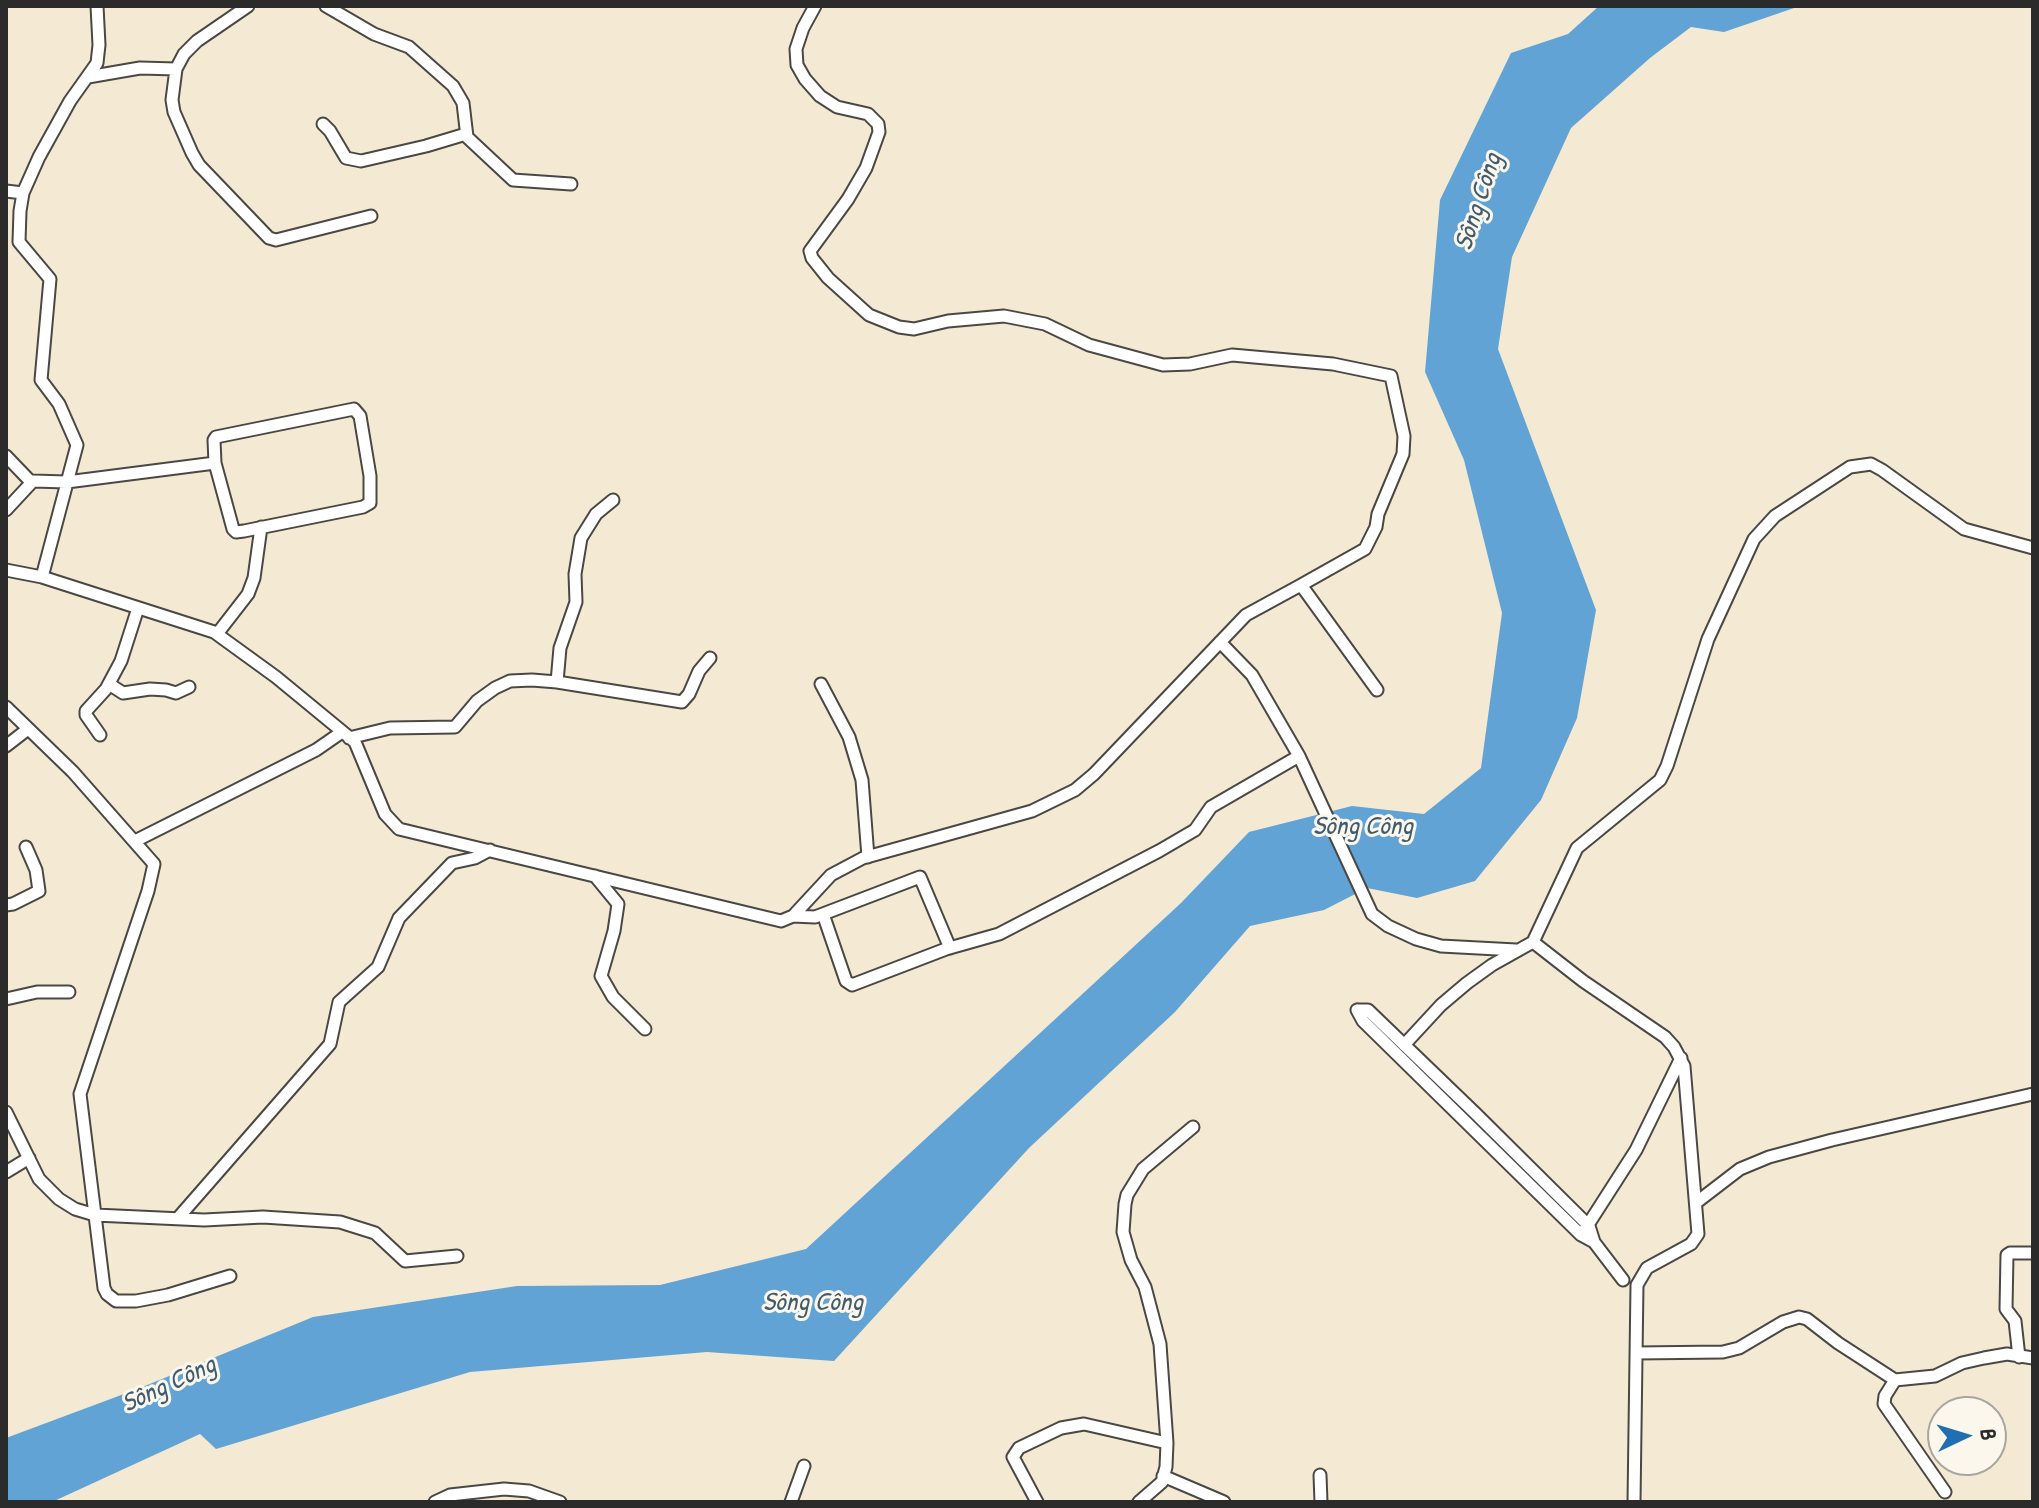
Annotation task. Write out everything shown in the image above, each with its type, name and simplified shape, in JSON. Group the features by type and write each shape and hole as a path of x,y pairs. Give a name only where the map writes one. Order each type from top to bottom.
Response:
{"street":[{"path":"42,577 77,445 59,404 41,380 50,279 19,242 23,193 45,146 99,55 97,6"},
{"path":"248,6 197,41 184,54 176,69 172,86 174,112 199,165 269,238 284,239 300,232 371,216"},
{"path":"326,6 374,34 409,47 453,86 463,103 466,134 513,180 571,184"},
{"path":"6,570 42,577 217,634 276,677 355,742 385,814 399,829 781,921 793,916 831,875 868,857 1032,811 1075,790 1257,606 1365,549 1403,454 1404,436 1391,376 1333,364 1232,355 1190,364 1163,365 1089,345 1045,324 1004,316 948,321 914,329 899,327 869,315 828,278 810,251 848,199 866,168 879,132 874,118 820,96 797,65 796,49 815,6"},
{"path":"88,77 140,68 176,69"},
{"path":"323,124 346,158 361,161 466,134"},
{"path":"6,191 23,193"},
{"path":"354,409 358,412 370,476 370,503 363,507 261,527 236,532 233,529 215,463 216,437 354,409"},
{"path":"6,456 31,482 67,482 215,463"},
{"path":"1404,1045 1441,1005 1492,965 1533,942 1577,848 1660,780 1708,639 1754,539 1775,516 1850,467 1871,464 1964,529 2033,548"},
{"path":"6,510 31,482"},
{"path":"557,682 560,648 576,602 575,574 581,538 596,514 613,500"},
{"path":"217,634 248,594 254,578 261,527"},
{"path":"1301,585 1377,690"},
{"path":"100,735 86,711 109,684 121,661 138,608"},
{"path":"1220,642 1252,675 1299,756 1369,910 1388,926 1441,946 1516,950"},
{"path":"135,841 346,735 390,728 455,727 477,701 495,688 521,680 557,682 682,702 710,658"},
{"path":"109,684 123,693 150,689 176,693 189,687"},
{"path":"821,684 841,719 862,780 868,857"},
{"path":"6,707 73,772 154,864 148,891 80,1094 104,1288 112,1299 125,1301 156,1298 230,1276"},
{"path":"6,746 28,729"},
{"path":"823,914 849,984 999,934 1195,830 1211,807 1299,756"},
{"path":"6,905 39,891 36,870 26,847"},
{"path":"178,1218 330,1044 339,1002 378,967 399,918 452,863 475,858 490,850"},
{"path":"595,875 618,904 601,976 613,997 645,1029"},
{"path":"793,916 815,917 920,877 950,948"},
{"path":"1533,942 1583,981 1665,1037 1681,1058 1698,1234 1691,1244 1647,1268 1637,1285 1629,1288"},
{"path":"6,999 37,992 69,992"},
{"path":"1585,1230 1363,1021 1357,1010 1368,1010 1404,1045 1585,1230 1629,1288 1636,1353 1634,1502"},
{"path":"1585,1230 1636,1150 1681,1058"},
{"path":"1697,1202 1740,1169 1769,1157 2033,1094"},
{"path":"6,1112 39,1179 59,1199 75,1209 95,1215 263,1217 340,1222 375,1233 405,1261 457,1256"},
{"path":"1139,1502 1162,1482 1167,1443 1160,1349 1145,1287 1131,1260 1123,1232 1125,1204 1143,1169 1193,1127"},
{"path":"6,1172 29,1158"},
{"path":"2019,1357 2015,1321 2006,1309 2007,1255 2033,1253"},
{"path":"1636,1353 1723,1352 1739,1348 1783,1322 1799,1317 1807,1319 1895,1380 1935,1376 1962,1363 2007,1354 2033,1358"},
{"path":"1895,1380 1885,1396 1884,1404 1945,1492"},
{"path":"1037,1502 1013,1457 1019,1448 1061,1428 1084,1424 1167,1443"},
{"path":"791,1502 804,1466"},
{"path":"1320,1475 1321,1502"},
{"path":"1163,1476 1224,1502"},
{"path":"435,1502 450,1495 504,1489 529,1491 560,1502"}],"water":[{"name":"Sông Công","path":"1599,6 1800,6 1724,32 1691,27 1650,58 1571,128 1512,257 1498,349 1596,610 1577,718 1541,800 1475,881 1417,898 1367,888 1324,910 1250,926 1175,1012 1029,1148 834,1361 707,1352 470,1372 216,1449 200,1434 52,1502 6,1502 6,1438 140,1388 313,1317 517,1286 660,1285 806,1249 1181,903 1249,832 1352,806 1424,814 1481,768 1502,613 1464,460 1425,372 1440,200 1511,53 1568,34"}]}
